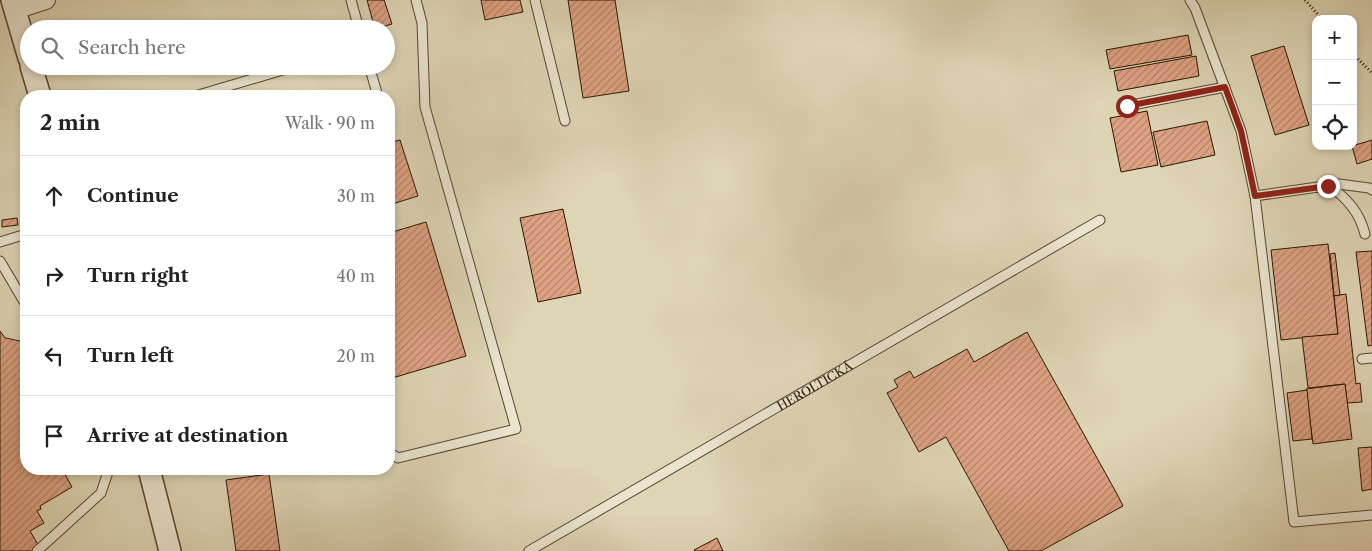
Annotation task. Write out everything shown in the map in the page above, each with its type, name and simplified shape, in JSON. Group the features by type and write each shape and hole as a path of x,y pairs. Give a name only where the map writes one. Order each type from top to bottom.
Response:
{"street":[{"path":"20,28 13,5 46,0"},
{"path":"34,75 38,90"},
{"path":"151,475 170,551"}],"lane":[{"path":"351,0 357,20"},
{"path":"395,456 398,458 516,429 424,107 422,24 416,0"},
{"path":"536,0 565,121"},
{"path":"1190,0 1195,8 1241,131 1255,196 1294,522 1372,514"},
{"path":"215,90 266,75"},
{"path":"372,75 376,90"},
{"path":"1127,106 1225,87"},
{"path":"1255,196 1339,184 1372,190"},
{"path":"1328,186 1352,206 1361,221 1365,234"},
{"name":"HEROLTICKÁ","path":"529,551 1100,220"},
{"path":"0,242 20,236"},
{"path":"0,260 20,295"},
{"path":"1362,359 1372,358"},
{"path":"36,551 101,493 107,475"}],"path":[{"path":"1304,0 1318,15"},
{"path":"1357,58 1372,73"}],"building":[{"path":"367,0 384,0 391,20 373,20"},
{"path":"481,0 520,0 523,12 485,20"},
{"path":"568,0 615,0 629,91 583,98"},
{"path":"1188,35 1192,55 1110,69 1106,50"},
{"path":"1284,46 1309,125 1275,135 1251,56"},
{"path":"1196,56 1199,76 1118,91 1114,71"},
{"path":"1147,111 1158,165 1121,172 1110,118"},
{"path":"1207,121 1215,155 1161,167 1153,132"},
{"path":"400,140 418,196 395,203 395,141"},
{"path":"1372,140 1372,159 1357,164 1353,150 1357,150 1357,144"},
{"path":"563,209 581,293 538,302 520,218"},
{"path":"17,218 18,225 2,227 2,220"},
{"path":"426,222 466,356 395,377 395,231"},
{"path":"1328,244 1338,334 1281,340 1271,250"},
{"path":"1372,251 1372,345 1368,346 1356,252"},
{"path":"1335,253 1340,295 1334,296 1330,254"},
{"path":"1346,294 1356,384 1360,383 1362,402 1347,403 1345,384 1308,388 1302,337 1338,334 1334,296"},
{"path":"0,331 5,338 20,341 20,475 65,475 72,487 40,506 41,509 37,511 44,523 30,531 40,548 35,551 0,551"},
{"path":"1027,332 1123,506 1041,551 1009,551 946,437 919,452 887,393 898,387 894,380 910,371 914,378 967,349 974,362"},
{"path":"1345,384 1352,439 1313,444 1306,389"},
{"path":"1307,390 1312,439 1293,441 1287,393"},
{"path":"1372,447 1372,489 1362,491 1358,448"},
{"path":"269,475 280,551 236,551 226,480"},
{"path":"717,538 723,551 694,550"}],"route":[{"path":"1127,106 1225,87 1241,131 1255,196 1328,186"}]}
